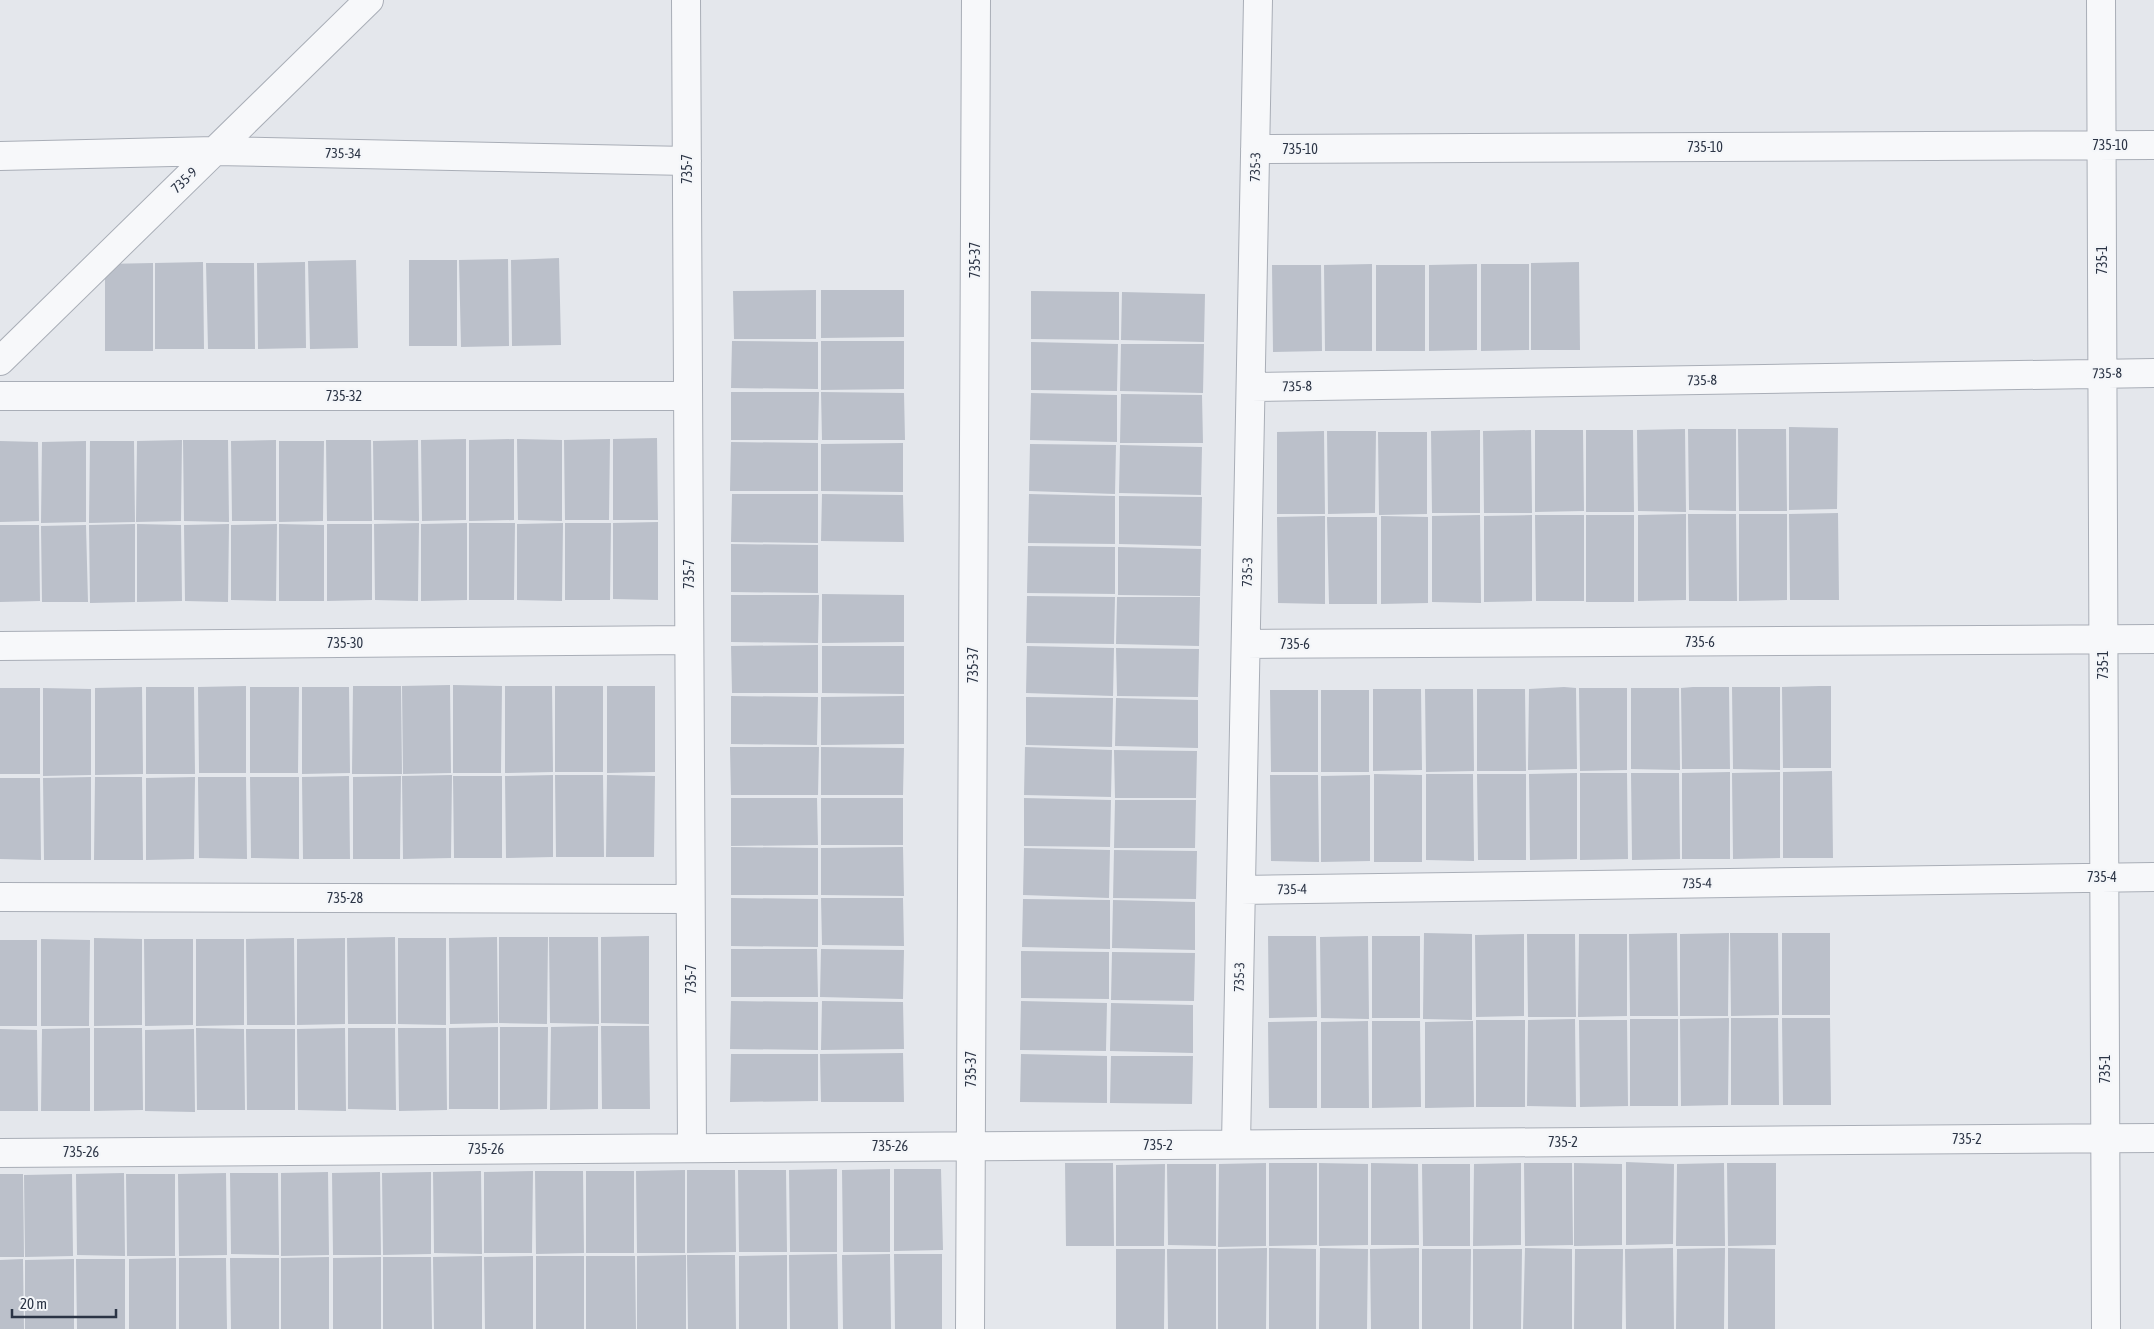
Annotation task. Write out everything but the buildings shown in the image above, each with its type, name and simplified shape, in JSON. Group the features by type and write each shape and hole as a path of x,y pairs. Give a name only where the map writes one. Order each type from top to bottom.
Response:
{"street":[{"name":"735-9","path":"0,361 369,0"},
{"name":"735-7","path":"686,0 692,1148"},
{"name":"735-37","path":"970,1329 976,0"},
{"name":"735-3","path":"1236,1144 1258,0"},
{"name":"735-1","path":"2101,0 2106,1329"},
{"name":"735-10","path":"1255,149 2154,145"},
{"name":"735-34","path":"0,156 215,151 687,161"},
{"name":"735-8","path":"1251,387 2154,373"},
{"name":"735-32","path":"0,396 688,396"},
{"name":"735-6","path":"1246,644 2154,639"},
{"name":"735-30","path":"0,646 689,640"},
{"name":"735-4","path":"1241,890 2154,877"},
{"name":"735-28","path":"0,897 690,899"},
{"name":"735-2","path":"971,1146 2154,1138"},
{"name":"735-26","path":"0,1153 971,1146"}]}
